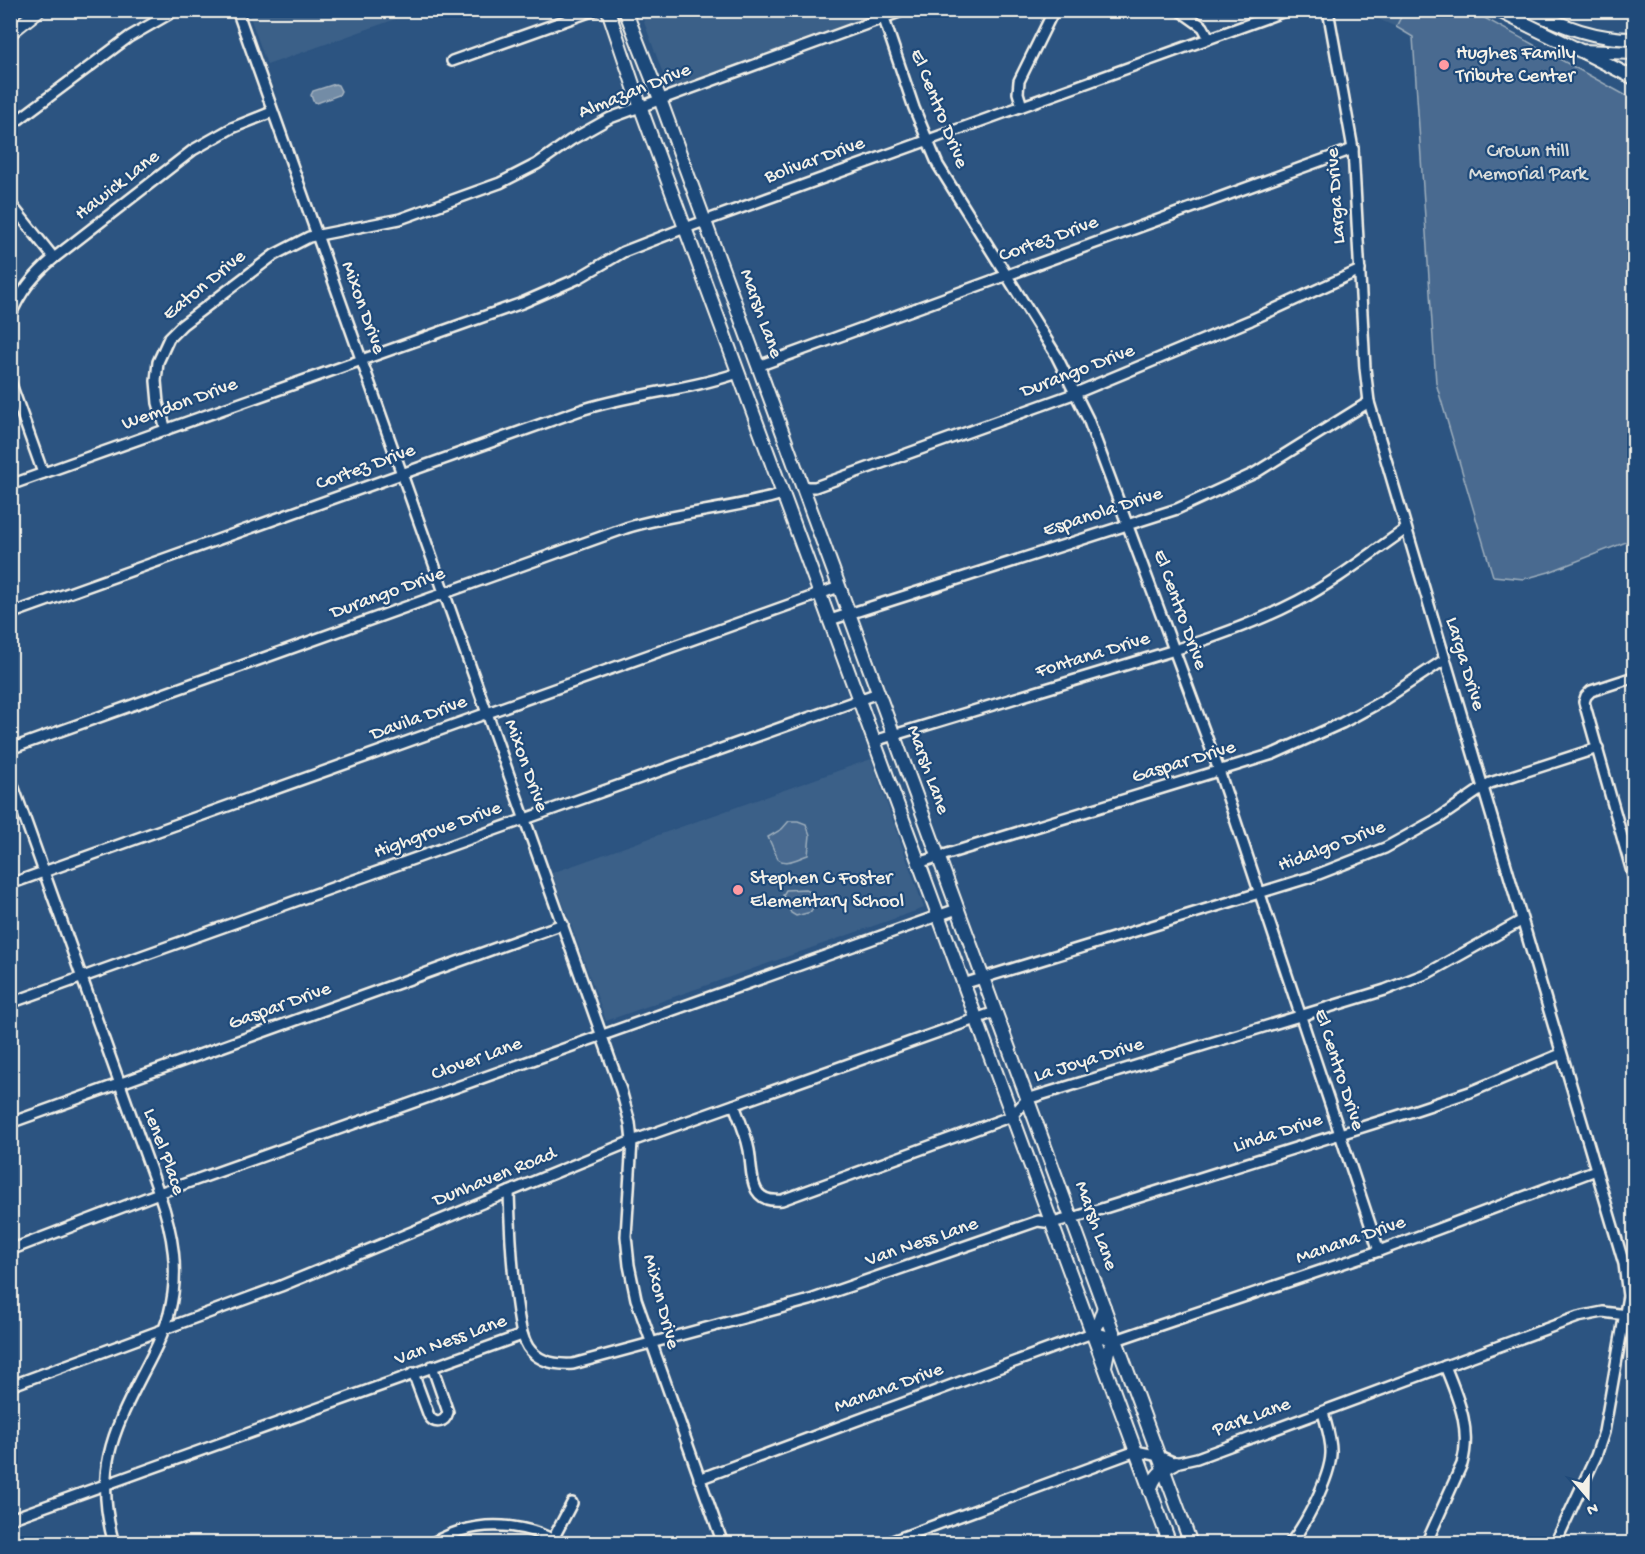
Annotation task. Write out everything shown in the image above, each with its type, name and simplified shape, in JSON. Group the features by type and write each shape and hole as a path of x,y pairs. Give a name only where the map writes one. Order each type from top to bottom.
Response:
{"main road":[{"path":"10,33 39,10"},
{"name":"Marsh Lane","path":"608,10 640,107 1170,1544"},
{"name":"Marsh Lane","path":"625,10 660,99 1159,1456 1169,1466 1191,1544"},
{"path":"1497,10 1635,78"},
{"path":"1529,10 1554,16 1571,29 1600,37 1635,39"},
{"path":"1544,34 1554,16"},
{"path":"1581,51 1635,53"},
{"path":"738,373 758,366"},
{"path":"783,494 803,487"},
{"path":"1104,1307 1092,1333 1116,1340 1108,1351 1105,1367"},
{"path":"1136,1451 1146,1436 1148,1426"},
{"path":"1150,1491 1153,1479 1169,1466"}],"street":[{"path":"10,126 129,37 176,10"},
{"name":"Mixon Drive","path":"237,10 621,1090 632,1141 626,1236 636,1299 723,1544"},
{"path":"452,61 595,10"},
{"name":"Almazan Drive","path":"316,235 400,219 500,183 537,164 591,127 882,15 905,10"},
{"path":"1022,106 1018,93 1019,81 1054,10"},
{"path":"1179,10 1203,27 1209,38"},
{"name":"Bolivar Drive","path":"361,360 522,303 577,279 623,252 685,228 1288,10"},
{"name":"Larga Drive","path":"1328,10 1353,149 1365,368 1369,402 1624,1264 1630,1316 1604,1432 1596,1456 1555,1544"},
{"name":"El Centro Drive","path":"882,15 927,140 956,195 1056,355 1088,419 1219,771 1379,1251"},
{"name":"Hawick Lane","path":"10,317 27,284 54,258 193,150 232,128 272,112"},
{"name":"Cortez Drive","path":"758,366 1353,149"},
{"path":"10,203 54,258"},
{"name":"Eaton Drive","path":"165,430 158,403 156,381 158,362 169,338 182,325 274,255 290,245 316,235"},
{"name":"Durango Drive","path":"803,487 814,487 1076,393 1241,324 1360,270"},
{"name":"Wemdon Drive","path":"10,485 361,360"},
{"name":"Cortez Drive","path":"10,614 603,402 679,389 738,373"},
{"path":"10,381 43,473"},
{"name":"Espanola Drive","path":"830,620 1177,508 1255,473 1369,402"},
{"name":"Durango Drive","path":"10,749 648,521 724,509 783,494"},
{"name":"Fontana Drive","path":"874,741 1174,650 1253,622 1299,600 1336,578 1406,529"},
{"name":"Davila Drive","path":"10,884 839,587"},
{"name":"Gaspar Drive","path":"918,863 1273,754 1342,723 1382,701 1444,660"},
{"path":"1635,676 1591,691 1584,702 1635,879"},
{"name":"Highgrove Drive","path":"10,1003 878,693"},
{"name":"Hidalgo Drive","path":"963,984 982,976 1333,869 1385,848 1439,818 1490,783 1598,748"},
{"name":"Lenel Place","path":"10,777 172,1235 175,1259 174,1290 164,1330 113,1435 104,1485 114,1544"},
{"name":"Clover Lane","path":"10,1250 159,1193 957,909"},
{"name":"La Joya Drive","path":"734,1105 744,1130 752,1182 759,1194 774,1201 783,1200 1012,1116 1027,1099 1385,990 1459,958 1521,921"},
{"name":"Gaspar Drive","path":"10,1123 562,924"},
{"name":"Dunhaven Road","path":"10,1386 281,1286 632,1141 995,1012"},
{"name":"Linda Drive","path":"1071,1218 1470,1092 1561,1054"},
{"name":"Manana Drive","path":"1116,1340 1379,1251 1596,1170"},
{"path":"508,1192 512,1275 522,1335"},
{"name":"Van Ness Lane","path":"10,1519 522,1335 528,1348 537,1357 562,1365 573,1364 839,1291 1038,1221 1052,1224 1071,1218"},
{"name":"Park Lane","path":"1169,1466 1197,1458 1578,1317 1603,1312 1630,1316"},
{"name":"Manana Drive","path":"699,1479 1092,1333"},
{"path":"413,1373 430,1419 436,1422 443,1421 448,1409 432,1366"},
{"path":"1426,1544 1465,1454 1464,1414 1446,1366"},
{"path":"1288,1544 1298,1534 1306,1520 1324,1479 1331,1456 1323,1412"},
{"path":"884,1544 1136,1451 1159,1456"},
{"path":"429,1544 460,1531 487,1526 529,1530 556,1541 572,1503"}],"shaded area":[{"path":"248,10 418,11 267,65"},
{"path":"640,11 868,11 870,17 669,90"},
{"path":"1361,11 1404,11 1396,27"},
{"path":"335,84 341,91 339,95 317,103 313,101 311,95 313,91"},
{"name":"Stephen C Foster Elementary School","path":"871,759 924,908 606,1021 552,873"}],"green space":[{"name":"Crown Hill Memorial Park","path":"1404,11 1472,11 1634,100 1634,539 1549,572 1524,579 1493,576 1436,383 1413,37 1396,27"},
{"path":"1567,33 1605,43 1634,45 1634,49 1598,49 1567,40 1564,38"},
{"path":"789,821 806,824 810,835 808,855 785,862 778,859 768,837 782,829"},
{"path":"805,889 812,893 815,903 811,912 796,916 791,913 783,895 786,890"}],"place":[{"name":"Hughes Family Tribute Center","path":"1444,65"},
{"name":"Stephen C Foster Elementary School","path":"738,890"}]}
